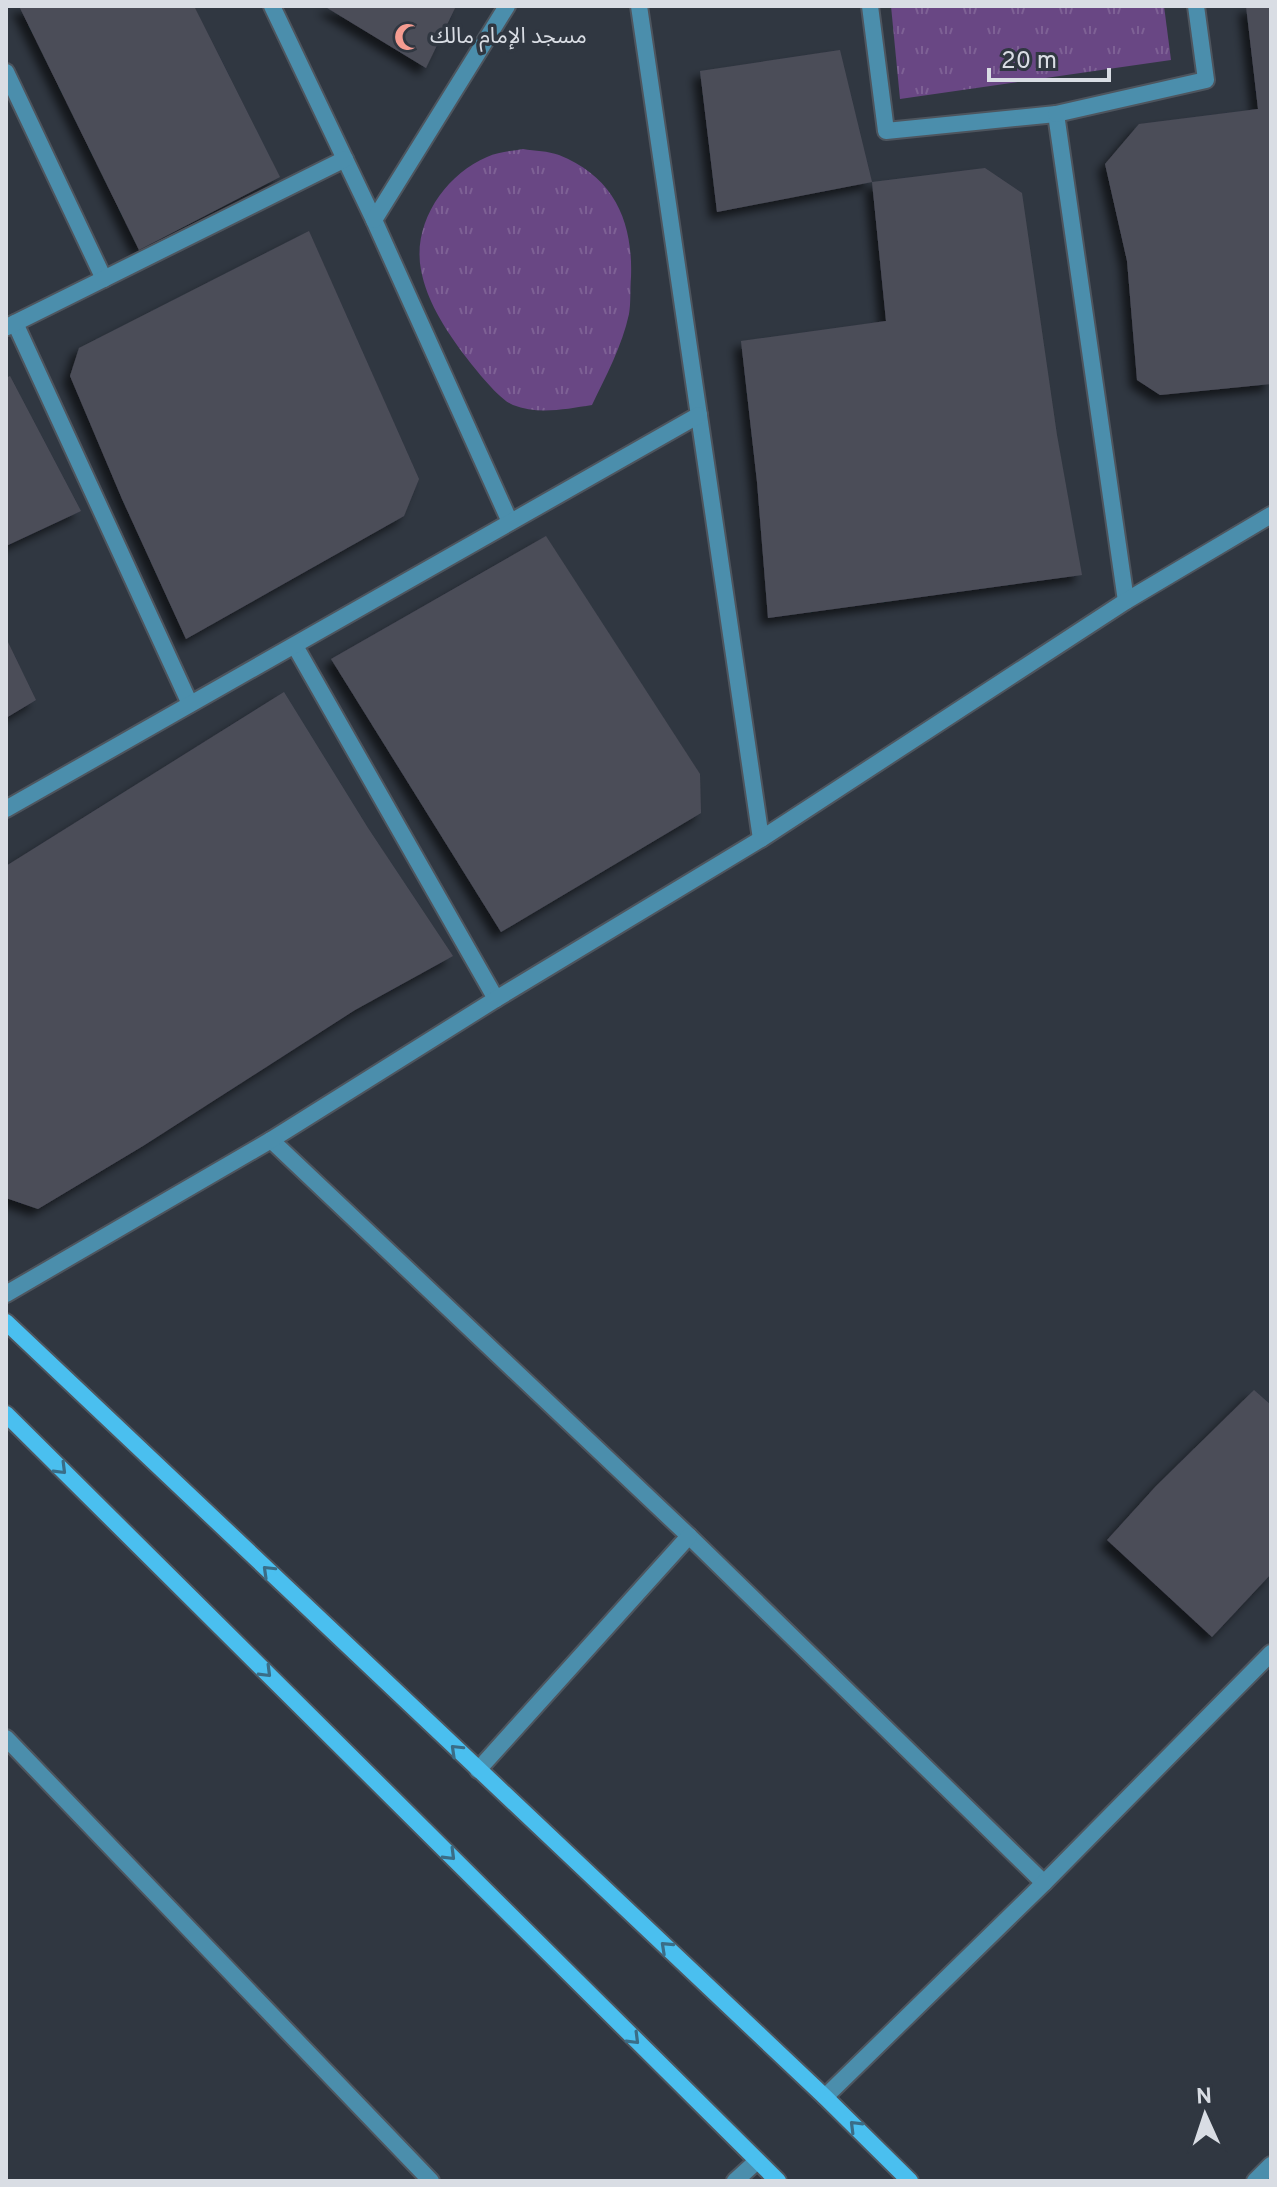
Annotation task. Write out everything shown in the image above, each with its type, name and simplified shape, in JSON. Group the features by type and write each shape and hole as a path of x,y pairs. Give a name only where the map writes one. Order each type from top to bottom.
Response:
{"street":[{"path":"272,6 374,220 510,522"},
{"path":"374,220 507,6"},
{"path":"639,6 761,839"},
{"path":"870,6 886,131 1056,114 1206,80 1196,6"},
{"path":"6,72 104,279"},
{"path":"1056,114 1126,601"},
{"path":"190,704 11,325 345,159"},
{"path":"6,809 699,415"},
{"path":"6,1294 271,1140 761,839 1126,601 1271,515"},
{"path":"295,646 496,999"},
{"path":"271,1140 689,1536 1044,1883"},
{"path":"6,1322 910,2181"},
{"path":"6,1414 778,2181"},
{"path":"478,1770 689,1536"},
{"path":"825,2097 1044,1883 1271,1653"},
{"path":"6,1738 431,2181"},
{"path":"735,2181 757,2161"},
{"path":"1255,2181 1271,2165"}],"green space":[{"path":"891,6 1164,6 1171,60 900,99"},
{"path":"523,149 555,154 594,175 616,203 624,220 631,257 629,314 618,349 592,405 542,410 507,402 455,343 427,292 421,270 422,235 427,218 445,188 472,165 487,157"}],"building":[{"path":"19,6 194,6 280,177 139,250"},
{"name":"مسجد الإمام مالك","path":"324,6 456,6 426,68"},
{"path":"1246,6 1271,6 1271,384 1160,395 1137,380 1127,261 1105,164 1139,124 1258,109"},
{"path":"840,50 872,182 717,212 700,71"},
{"path":"985,168 1022,193 1057,435 1082,575 768,618 741,341 886,321 872,182"},
{"path":"309,231 419,479 404,516 186,639 70,376 79,348"},
{"path":"10,376 81,511 6,546 6,378"},
{"path":"546,536 700,774 701,813 501,932 331,659"},
{"path":"6,638 36,700 6,718"},
{"path":"284,692 368,828 453,956 355,1010 143,1146 38,1209 6,1198 6,866"},
{"path":"1254,1390 1271,1405 1271,1574 1212,1637 1107,1540 1156,1486"}],"place":[{"name":"مسجد الإمام مالك","path":"408,37"}]}
